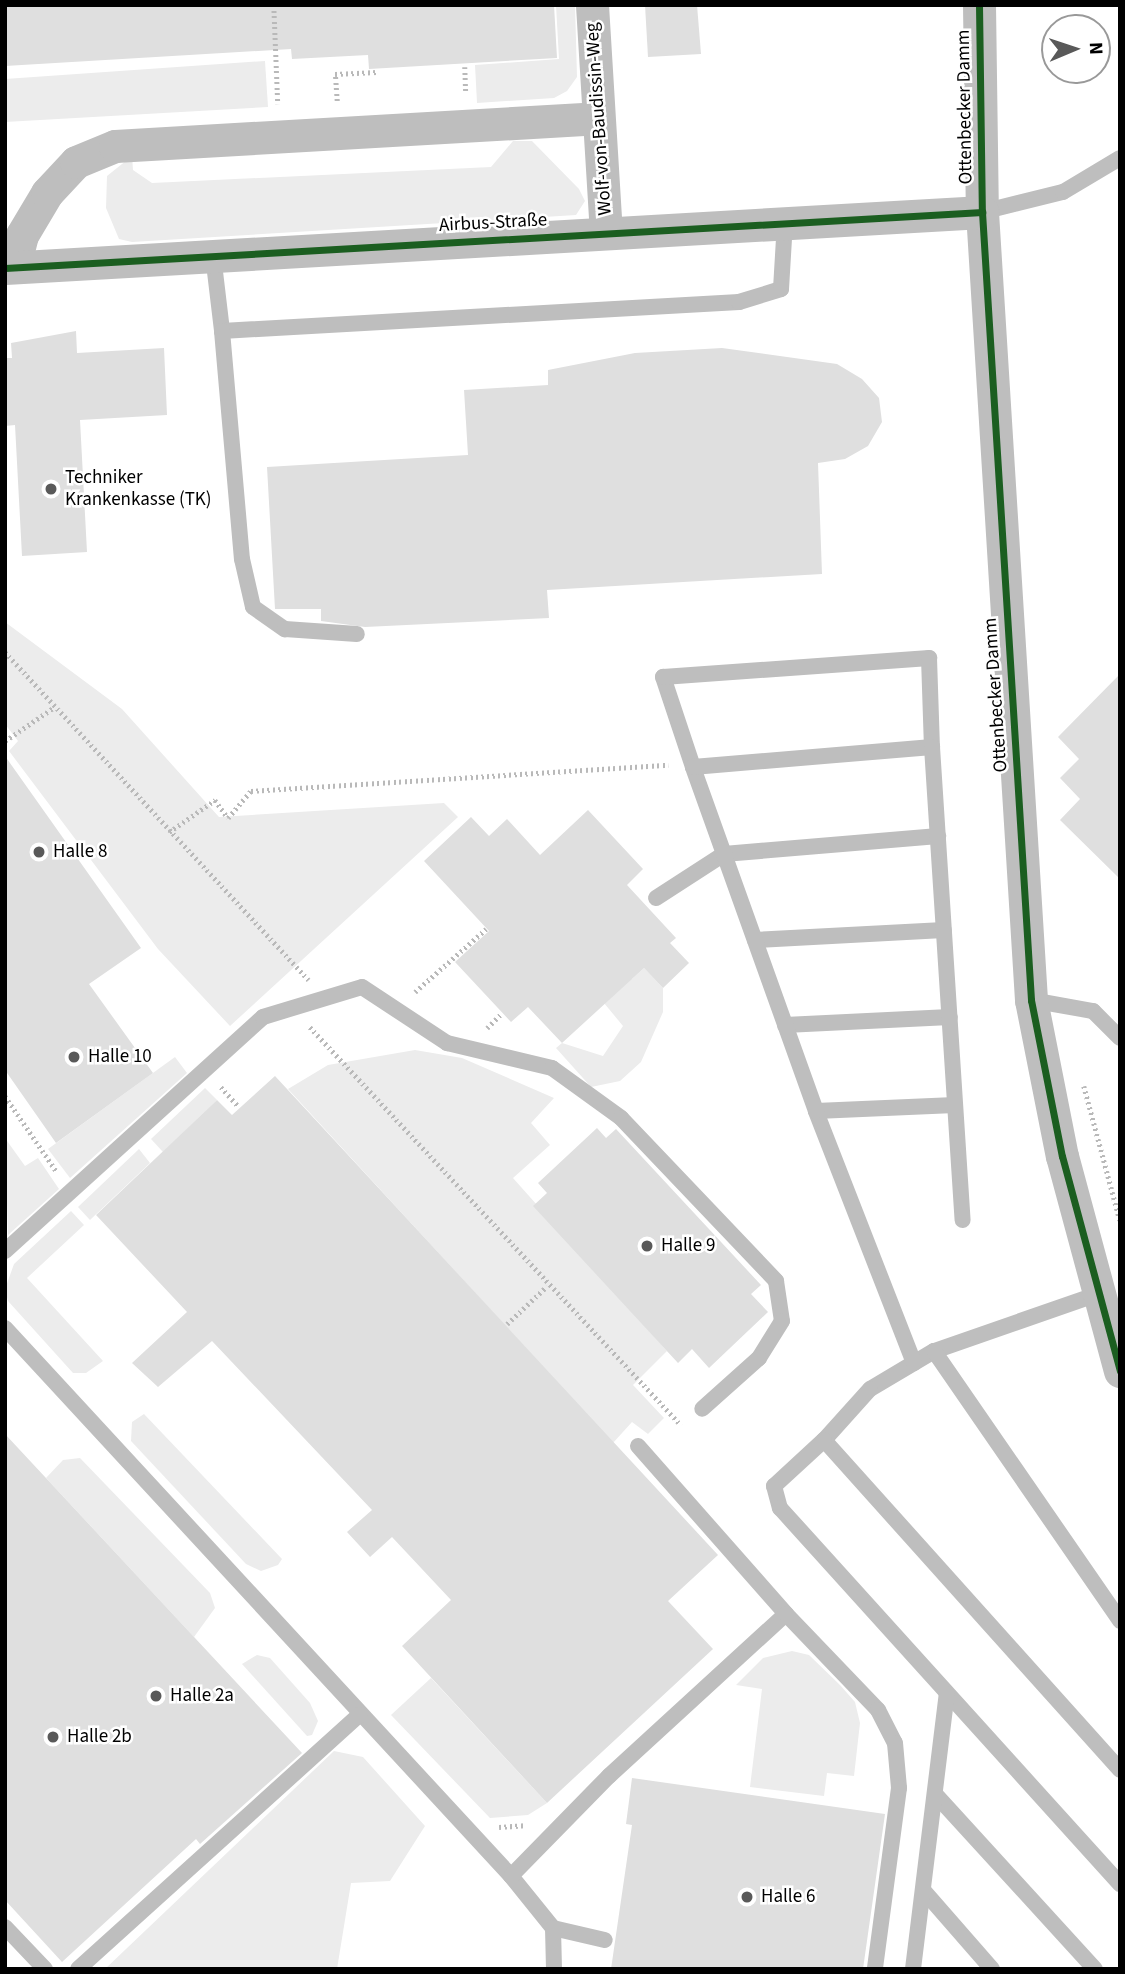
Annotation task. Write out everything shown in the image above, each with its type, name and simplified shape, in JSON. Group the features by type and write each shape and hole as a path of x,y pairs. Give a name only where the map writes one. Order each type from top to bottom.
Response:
{"street":[{"name":"Wolf-von-Baudissin-Weg","path":"592,5 596,118 606,232"},
{"name":"Ottenbecker Damm","path":"979,5 982,212 1031,1000 1050,1107 1120,1371"},
{"name":"Airbus-Straße","path":"596,118 115,146 76,162 47,193 22,235 10,267 982,212"}],"lane":[{"path":"982,212 1063,192 1120,158"},
{"path":"222,331 739,302 780,289 785,222"},
{"path":"213,256 242,559 253,607 285,629 357,634"},
{"path":"914,1363 816,1111 663,677 929,658 932,747 963,1220"},
{"path":"693,767 932,747"},
{"path":"656,898 724,854 938,836"},
{"path":"755,940 944,930"},
{"path":"5,1251 263,1017 362,987 447,1043 552,1068 621,1118 776,1281 782,1321 759,1358 702,1409"},
{"path":"1031,1000 1093,1011 1120,1038"},
{"path":"785,1025 950,1017"},
{"path":"816,1111 955,1105"},
{"path":"1098,1294 934,1351 870,1389 824,1440 774,1486 780,1508 1120,1884"},
{"path":"5,1328 359,1715 511,1876 552,1928 554,1969"},
{"path":"934,1351 1120,1621"},
{"path":"824,1440 1120,1770"},
{"path":"638,1446 786,1614 878,1710 895,1743 900,1788 875,1969"},
{"path":"511,1876 609,1776 786,1614"},
{"path":"914,1969 947,1694"},
{"path":"78,1969 359,1715"},
{"path":"935,1794 1095,1969"},
{"path":"923,1891 992,1969"},
{"path":"5,1927 45,1969"},
{"path":"552,1928 605,1940"}],"path":[{"path":"274,5 279,119"},
{"path":"465,67 467,108"},
{"path":"339,116 335,74 377,72"},
{"path":"5,652 53,708 169,832 270,933 338,1016 298,1030"},
{"path":"5,741 53,708"},
{"path":"169,832 215,800 228,818 251,791 673,765"},
{"path":"384,1002 416,992 486,929"},
{"path":"310,1026 547,1286 682,1426"},
{"path":"212,1076 238,1106"},
{"path":"5,1096 71,1192"},
{"path":"507,1324 547,1286"},
{"path":"490,1826 519,1828 531,1822"}],"shaded area":[{"path":"556,5 575,5 577,77 567,91 554,98 477,103 475,65 559,59"},
{"path":"265,61 268,107 5,122 5,79"},
{"path":"513,141 532,141 579,189 585,201 576,215 132,242 119,239 106,208 107,176 132,156 133,170 152,183 491,167"},
{"path":"5,622 122,709 219,817 444,803 458,817 230,1026 158,949 9,751 18,741 5,724"},
{"path":"620,966 632,979 644,968 663,988 663,1012 641,1062 620,1081 591,1087 556,1048 562,1043 603,1056 623,1026 604,1003"},
{"path":"415,1050 462,1058 554,1098 531,1123 550,1145 513,1178 667,1351 633,1385 664,1418 648,1434 632,1422 613,1443 288,1089 328,1065"},
{"path":"175,1057 187,1073 70,1178 48,1149"},
{"path":"205,1088 217,1100 163,1152 151,1139"},
{"path":"5,1138 25,1166 38,1158 59,1189 8,1235"},
{"path":"139,1149 150,1163 90,1220 78,1207"},
{"path":"71,1211 84,1225 27,1278 103,1361 86,1373 73,1373 8,1301 5,1289 14,1264"},
{"path":"144,1414 282,1559 278,1565 261,1571 246,1564 131,1441 132,1422"},
{"path":"80,1458 210,1593 215,1608 194,1637 46,1478 63,1460"},
{"path":"792,1651 809,1655 840,1685 855,1702 860,1723 854,1776 827,1773 824,1796 750,1787 762,1689 736,1685 763,1658"},
{"path":"257,1655 270,1658 310,1703 318,1721 312,1735 307,1736 242,1664"},
{"path":"431,1678 547,1803 528,1815 490,1818 391,1715"},
{"path":"334,1751 363,1757 425,1826 390,1881 351,1883 337,1969 105,1969"}],"building":[{"path":"5,5 554,5 557,58 369,69 368,55 292,59 291,49 5,66"},
{"path":"645,5 697,5 701,54 648,57"},
{"name":"Techniker Krankenkasse (TK)","path":"76,331 77,353 164,348 167,415 80,420 87,552 22,556 15,425 5,426 5,358 12,358 11,343"},
{"path":"722,348 837,364 862,379 879,398 882,422 868,446 845,459 818,463 822,574 547,590 549,618 365,627 321,621 321,609 275,609 267,467 468,455 464,390 548,385 548,370 635,353"},
{"path":"1120,674 1120,879 1060,820 1080,799 1060,778 1079,759 1058,737"},
{"name":"Halle 8","path":"5,756 141,948 89,984 153,1073 56,1143 5,1070"},
{"path":"588,810 643,869 627,885 676,938 670,943 689,963 663,988 644,968 562,1043 528,1007 511,1022 455,962 489,931 424,861 471,817 489,836 507,819 540,855"},
{"path":"275,1076 718,1555 668,1601 713,1649 547,1803 402,1646 451,1600 392,1537 370,1557 347,1532 372,1510 212,1341 158,1387 132,1363 187,1312 96,1215 217,1100 232,1115"},
{"name":"Halle 9","path":"597,1128 606,1138 616,1129 761,1285 751,1294 768,1312 709,1368 692,1349 678,1363 533,1206 547,1193 538,1183"},
{"path":"5,1434 302,1753 200,1844 196,1839 62,1962 5,1900"},
{"name":"Halle 6","path":"632,1778 885,1814 863,1969 611,1969 632,1825 626,1824"}],"cycle path":[{"path":"979,5 982,212 1031,1000 1062,1156 1120,1371"},
{"path":"5,268 982,212"}],"place":[{"name":"Techniker Krankenkasse (TK)","path":"51,489"},
{"name":"Halle 8","path":"39,852"},
{"name":"Halle 10","path":"74,1057"},
{"name":"Halle 9","path":"647,1246"},
{"name":"Halle 2a","path":"156,1696"},
{"name":"Halle 2b","path":"53,1737"},
{"name":"Halle 6","path":"747,1897"}]}
